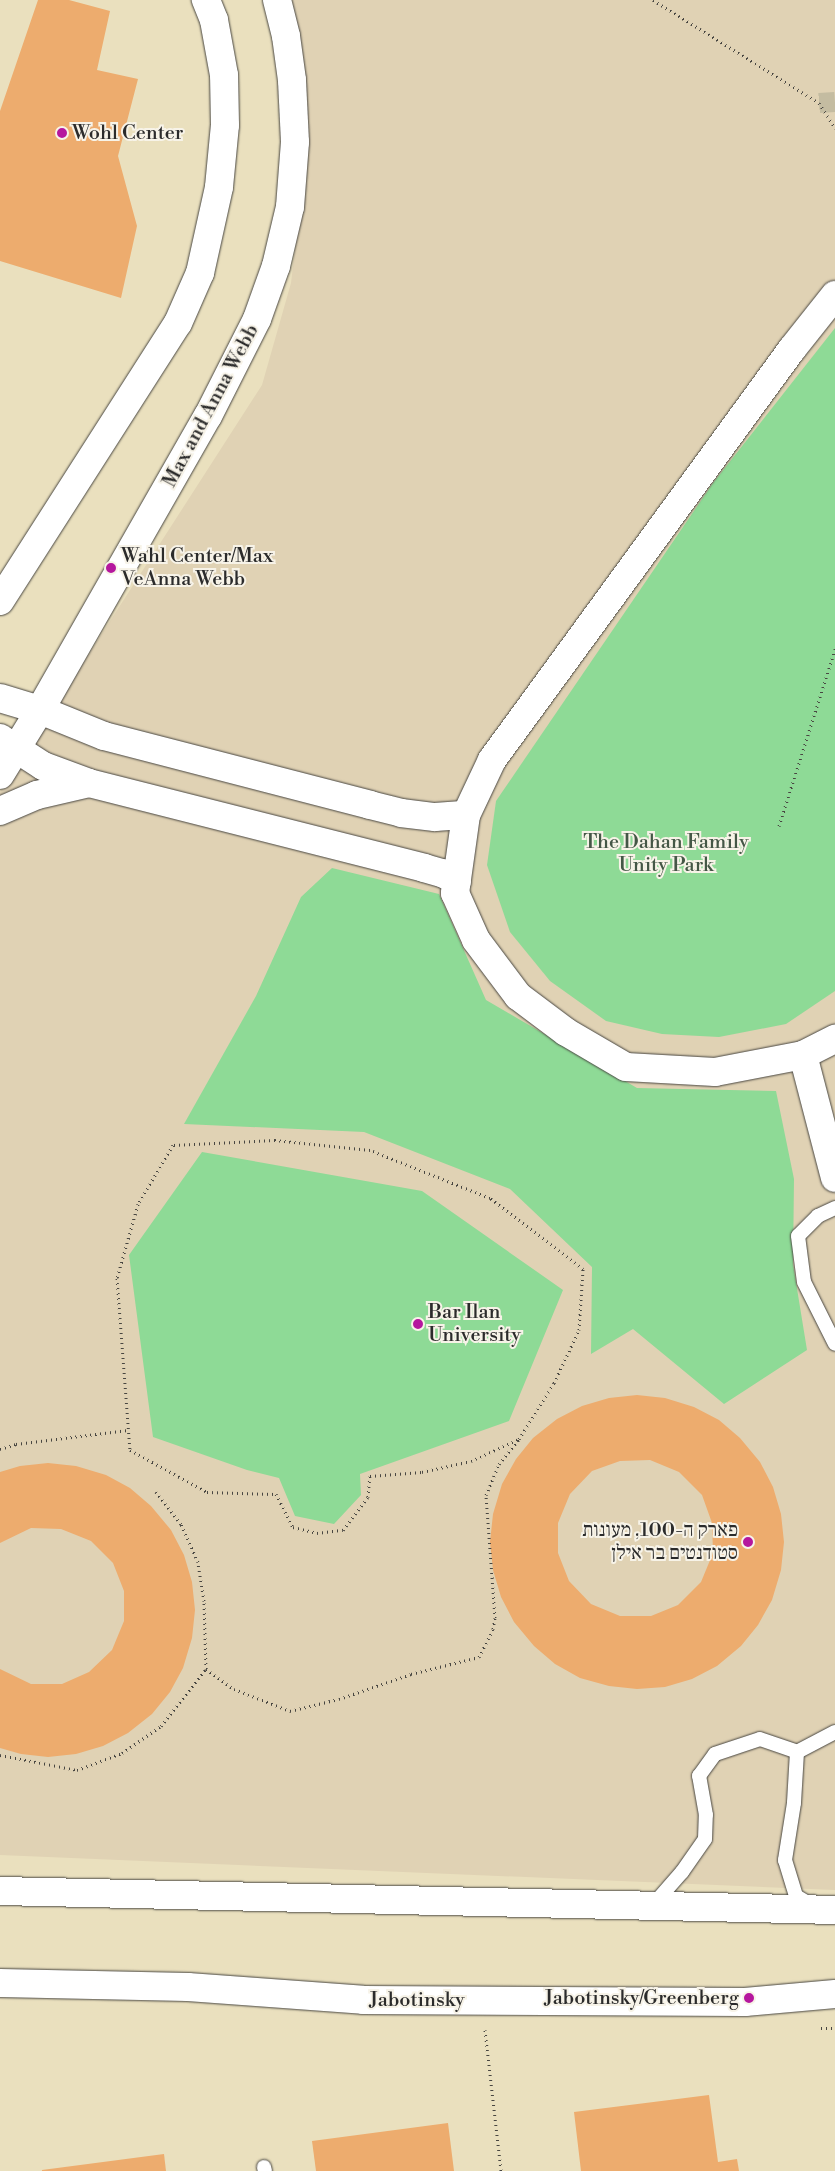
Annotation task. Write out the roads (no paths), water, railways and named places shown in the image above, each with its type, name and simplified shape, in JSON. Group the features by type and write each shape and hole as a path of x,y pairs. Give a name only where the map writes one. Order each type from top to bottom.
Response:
{"street":[{"path":"0,601 178,323 200,273 219,187 225,125 224,75 214,20 206,0"},
{"name":"Max and Anna Webb","path":"0,774 8,744 40,710 208,416 258,319 276,266 290,206 295,142 292,80 286,36 277,0"},
{"path":"835,295 792,349 492,760 466,815 455,893 476,940 518,996 566,1032 626,1067 715,1072 803,1055 835,1039"},
{"path":"0,698 40,710 104,736 393,811 435,817 466,815"},
{"path":"8,744 43,766 89,784 424,868 442,873 457,881"},
{"path":"0,811 37,795 89,784"},
{"path":"803,1055 835,1178"},
{"path":"0,1892 826,1909"},
{"name":"Jabotinsky","path":"0,1983 188,1987 363,2000 745,2002 835,1994"}],"lane":[{"path":"835,1208 818,1216 798,1236 804,1282 835,1344"},
{"path":"653,1905 682,1872 705,1840 706,1815 699,1776 715,1754 760,1739 796,1752 835,1732"},
{"path":"796,1752 794,1804 786,1860 796,1896 826,1909"}],"tunnel":[{"path":"819,103 835,102"}],"place":[{"name":"Wohl Center","path":"62,133"},
{"name":"Wahl Center/Max VeAnna Webb","path":"111,568"},
{"name":"Bar Ilan University","path":"418,1324"},
{"name":"פארק ה-100, מעונות סטודנטים בר אילן","path":"748,1542"},
{"name":"Jabotinsky/Greenberg","path":"749,1998"}],"park label":[{"name":"The Dahan Family Unity Park","path":"666,854"}]}
